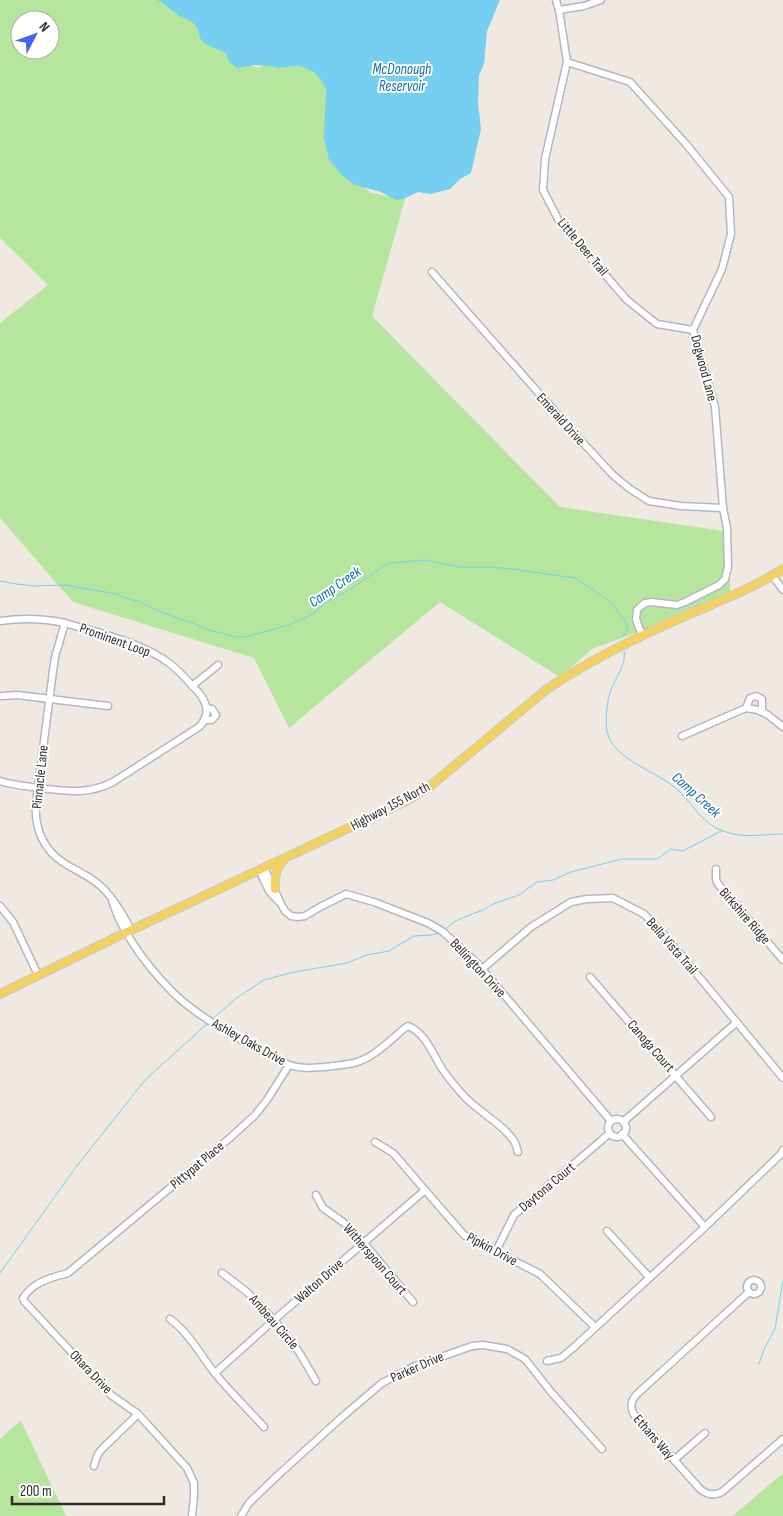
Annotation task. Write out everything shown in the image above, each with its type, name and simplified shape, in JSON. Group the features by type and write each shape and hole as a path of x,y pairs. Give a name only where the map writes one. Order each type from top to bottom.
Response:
{"main road":[{"name":"Highway 155 North","path":"0,994 128,931 406,801 429,788 546,689 598,657 755,585 783,569"},
{"path":"275,889 277,870 286,857"}],"street":[{"name":"Little Deer Trail","path":"556,0 567,62 545,159 543,190 560,223 627,300 657,324 693,330"},
{"path":"559,10 584,6 601,0"},
{"name":"Dogwood Lane","path":"567,62 630,82 686,144 729,197 731,234 722,269 693,330 715,407 723,508 727,528 728,567 725,579 719,585 677,605 645,603 637,610 636,619 643,635"},
{"name":"Emerald Drive","path":"432,272 574,433 630,489 649,501 681,506 723,508"},
{"path":"772,575 783,590"},
{"name":"Prominent Loop","path":"0,621 35,618 65,622 151,652 178,670 204,699 207,708 201,725 106,786 78,792 38,788 0,781"},
{"name":"Pinnacle Lane","path":"65,622 54,662 36,818 39,832 46,846 62,862 97,883 112,900 116,916 128,931"},
{"path":"192,686 218,665"},
{"path":"2,696 18,695 108,706"},
{"path":"746,708 750,698 756,696 762,699 762,712"},
{"path":"682,736 746,708 768,715 783,727"},
{"path":"261,869 275,889 281,904"},
{"name":"Bellington Drive","path":"261,869 269,891 291,916 305,916 320,906 346,894 374,902 428,923 442,931 477,963 481,970 612,1121"},
{"name":"Birkshire Ridge","path":"716,869 718,884 783,960"},
{"name":"Bella Vista Trail","path":"481,970 532,928 571,902 613,898 644,914 666,937 783,1078"},
{"path":"0,906 13,922 38,975"},
{"name":"Ashley Oaks Drive","path":"128,931 162,981 180,999 194,1010 289,1065 302,1069 356,1063 367,1058 405,1028 411,1026 426,1041 441,1067 457,1088 470,1103 516,1142 518,1152"},
{"name":"Canoga Court","path":"590,977 677,1076 710,1117"},
{"path":"623,1122 737,1022"},
{"name":"Pittypat Place","path":"92,1253 255,1116 268,1100 289,1065"},
{"path":"618,1119 623,1122 626,1129 622,1134 615,1136 610,1133 608,1128 612,1121 618,1119"},
{"name":"Daytona Court","path":"496,1251 514,1214 610,1133"},
{"path":"622,1134 705,1227"},
{"name":"Pipkin Drive","path":"376,1142 393,1153 464,1235 540,1274 595,1327"},
{"path":"547,1361 561,1358 705,1227 764,1171 783,1150"},
{"name":"Walton Drive","path":"215,1373 424,1191"},
{"name":"Witherspoon Court","path":"316,1195 323,1208 343,1222 364,1243 413,1302"},
{"path":"607,1231 650,1277"},
{"name":"Ohara Drive","path":"92,1253 68,1273 37,1283 22,1298 111,1395 138,1414 187,1468 194,1483 192,1516"},
{"name":"Ambeau Circle","path":"222,1273 247,1292 274,1320 300,1352 316,1381"},
{"name":"Ethans Way","path":"749,1292 636,1395 631,1406 633,1414 702,1491 710,1495 722,1492 783,1439"},
{"path":"170,1319 187,1334 215,1373 264,1427"},
{"name":"Parker Drive","path":"241,1516 249,1502 340,1418 382,1383 412,1367 472,1346 506,1349 525,1359 551,1392 602,1449"},
{"path":"94,1466 101,1450 138,1414"},
{"path":"674,1460 705,1433"}],"green space":[{"path":"0,0 164,0 207,29 233,60 259,68 281,53 321,63 344,172 371,193 405,199 372,316 560,507 730,532 730,592 710,605 592,649 560,677 440,602 289,728 254,658 73,602 0,518 0,323 48,285 0,238"},
{"path":"20,1421 66,1516 0,1516 0,1439"},
{"path":"783,1473 783,1516 733,1516"}],"water":[{"name":"McDonough Reservoir","path":"157,0 500,0 487,31 484,64 479,75 478,103 481,129 471,173 460,179 450,189 431,194 418,192 396,200 381,192 355,185 343,176 329,160 324,138 326,89 314,72 300,66 277,68 254,65 237,68 229,62 226,53 207,45 201,40 197,27 191,21 178,15"}],"waterway":[{"name":"Camp Creek","path":"0,581 35,586 65,585 117,594 213,631 245,637 285,626 310,616 326,602 349,590 390,563 425,560 459,567 512,569 575,578 612,604 625,621 628,629 623,636"},
{"name":"Camp Creek","path":"624,651 624,661 610,694 606,716 607,731 611,741 618,750 627,758 671,784 704,819 716,828 738,835 783,834"},
{"path":"445,930 452,923 462,918 519,895 537,882 553,880 571,872 622,859 657,859 671,849 683,851 721,831"},
{"path":"211,1020 238,997 264,980 294,972 347,963 367,955 389,951 414,936 439,933"},
{"path":"0,1273 76,1167 145,1080 208,1023"},
{"path":"759,1364 765,1347 775,1329 783,1280"}]}
